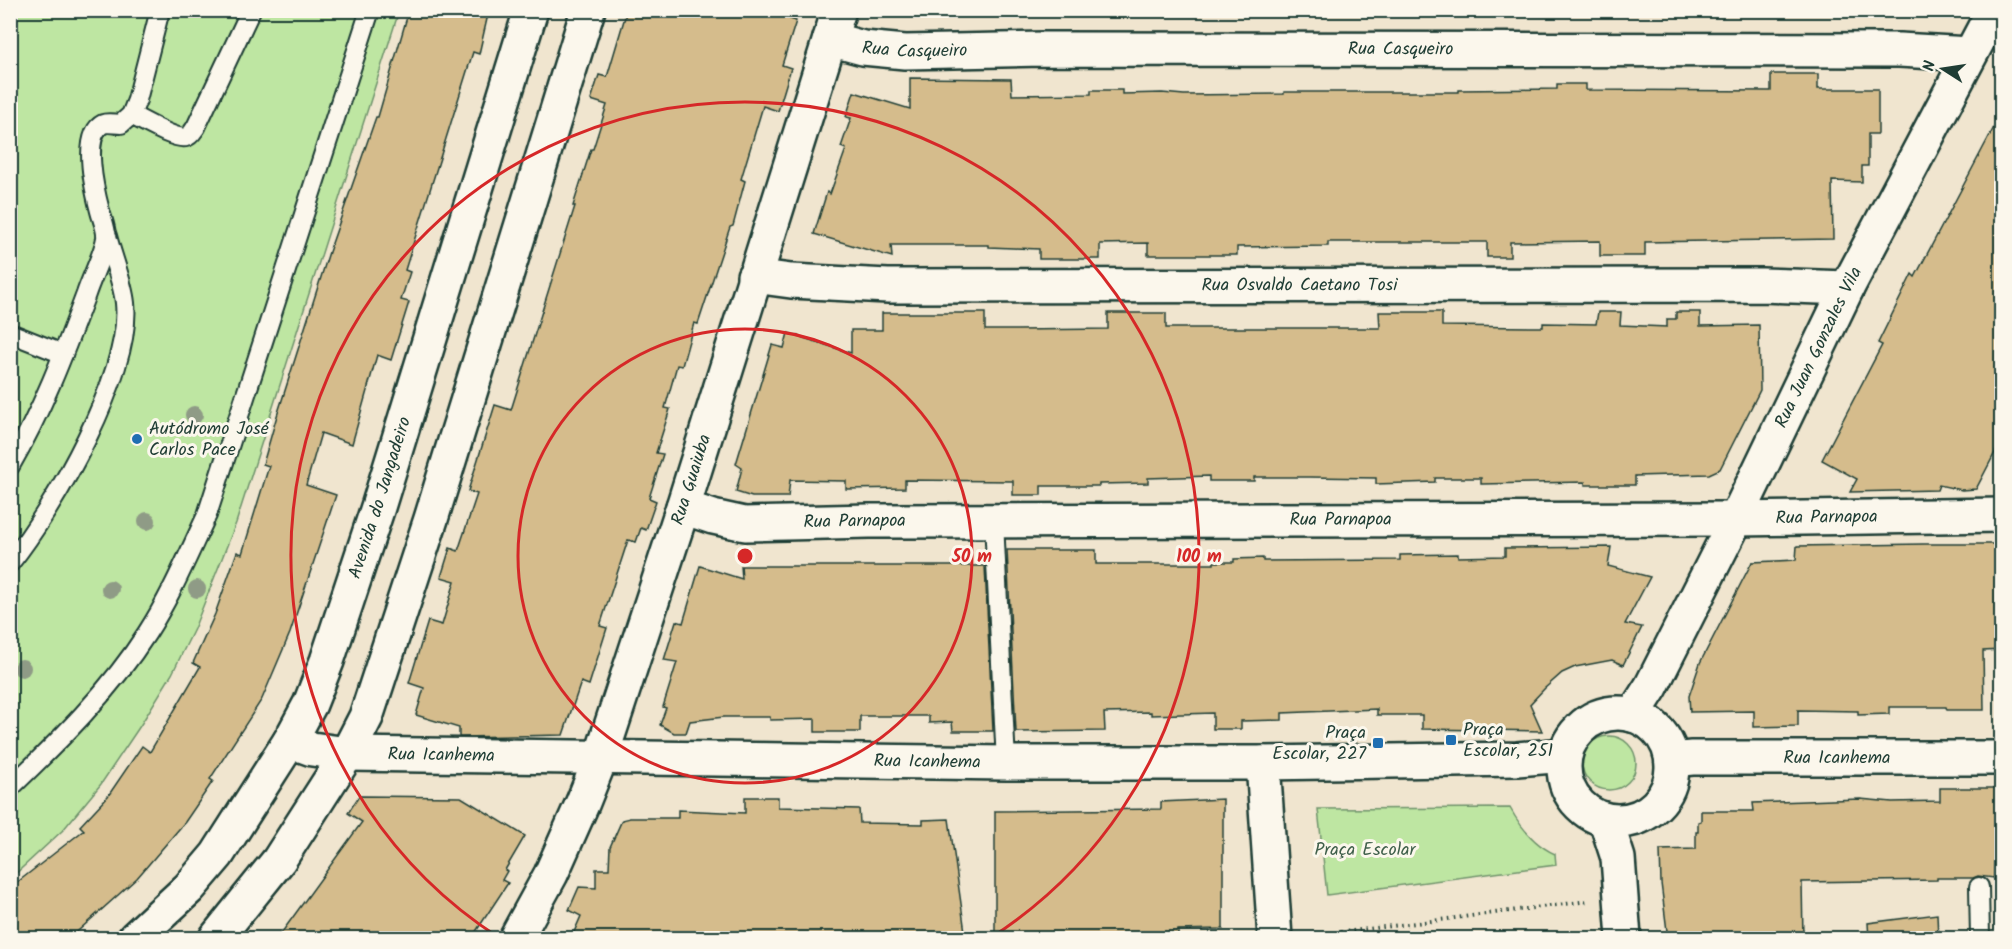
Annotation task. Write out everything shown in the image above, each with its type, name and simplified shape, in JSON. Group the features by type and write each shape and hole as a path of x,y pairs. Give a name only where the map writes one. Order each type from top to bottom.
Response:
{"street":[{"name":"Avenida do Jangadeiro","path":"135,939 189,888 217,855 290,741 310,704 327,661 378,507 531,10"},
{"path":"216,939 279,860 347,754 366,717 431,519 588,10"},
{"name":"Rua Juan Gonzales Vila","path":"1644,721 1651,687 1736,519 1847,288 1994,10"},
{"name":"Rua Casqueiro","path":"835,25 863,48 905,52 1043,49 1171,51 1899,50 1970,54"},
{"name":"Rua Guaiuba","path":"516,939 551,874 601,757 683,507 835,25"},
{"name":"Rua Osvaldo Caetano Tosi","path":"754,276 791,281 888,286 1762,285 1847,288"},
{"name":"Rua Parnapoa","path":"683,507 745,524 869,521 1736,519 2001,515"},
{"path":"1611,714 1644,721 1669,748 1672,760 1671,778 1665,794 1655,807 1640,817 1623,821 1606,820 1590,814 1577,803 1568,789 1564,772 1565,755 1570,741 1591,720 1611,714"},
{"name":"Rua Icanhema","path":"290,741 312,749 347,754 1005,763 1263,763 1517,759 1565,755"},
{"name":"Rua Icanhema","path":"1672,760 1692,758 2001,758"},
{"path":"1263,763 1288,938"},
{"path":"1618,858 1640,817"},
{"path":"1606,820 1618,858 1624,939"}],"lane":[{"path":"10,563 53,501 79,454 101,405 117,359 123,335 125,303 95,193 92,140 94,132 101,125 121,124 131,115 160,10"},
{"path":"131,115 175,135 186,137 191,135 251,10"},
{"path":"10,788 99,698 147,633 174,586 202,525 370,10"},
{"path":"10,466 33,426 63,354 107,236"},
{"path":"10,333 63,354"},
{"path":"994,522 1005,763"},
{"path":"1979,886 1980,939"}],"path":[{"path":"1288,938 1621,897"}],"green space":[{"name":"Autódromo José Carlos Pace","path":"11,11 399,11 236,523 194,629 172,674 101,784 63,830 11,878"},
{"path":"1609,736 1619,738 1628,744 1634,753 1636,763 1634,773 1628,782 1619,788 1609,790 1599,788 1590,782 1584,773 1582,763 1584,753 1590,744 1599,738"},
{"name":"Praça Escolar","path":"1510,808 1529,835 1541,846 1555,854 1556,865 1327,895 1318,809"}],"building":[{"path":"409,10 489,10 479,54 473,52 405,270 410,272 401,300 409,302 391,360 377,355 352,444 321,433 306,485 336,495 290,633 262,699 210,779 213,781 185,822 137,878 69,939 10,939 10,888 84,830 80,826 108,796 142,746 150,752 200,667 193,663 215,614 237,552 242,554 269,466 263,464 276,419 329,252 376,117 378,117"},
{"path":"627,10 792,10 790,19 796,21 782,65 791,68 778,111 763,106 741,179 745,181 733,226 730,227 698,324 694,323 682,366 677,365 665,408 670,409 656,453 663,454 649,498 656,501 646,530 641,528 636,542 628,540 600,626 607,628 589,685 581,682 563,735 459,737 459,728 416,715 424,688 409,683 428,621 442,625 455,581 441,577 450,548 458,551 477,494 468,491 495,405 511,410 575,206 573,206 607,105 591,100 599,75 607,77"},
{"path":"1771,74 1818,74 1818,89 1878,89 1878,134 1868,134 1868,166 1862,166 1862,182 1832,181 1833,239 1645,242 1645,256 1600,256 1600,241 1510,242 1510,257 1487,257 1487,242 1328,242 1328,246 1237,247 1237,255 1148,255 1148,243 1100,244 1100,259 1039,259 1039,249 989,247 989,245 891,245 892,257 814,234 827,192 830,194 846,149 841,147 851,118 846,117 854,92 910,109 910,78 1011,79 1012,95 1091,94 1091,90 1122,90 1122,94 1184,95 1284,94 1284,92 1459,92 1459,90 1557,89 1557,84 1586,84 1586,90 1771,91"},
{"path":"2001,114 2001,441 1976,489 1962,490 1939,485 1937,490 1850,492 1857,479 1822,460 1882,345 1878,343 1912,274 1915,277"},
{"path":"1379,312 1442,312 1442,326 1543,327 1543,323 1596,324 1598,312 1621,312 1620,325 1667,327 1667,319 1676,319 1676,312 1700,312 1700,326 1759,325 1760,390 1720,469 1709,474 1635,476 1635,485 1585,485 1585,482 1481,484 1481,478 1435,478 1435,482 1376,484 1376,478 1254,477 1254,481 1209,481 1209,476 1148,478 1148,483 1099,484 1099,486 1041,486 1041,495 1013,495 1013,481 905,480 905,488 846,489 846,481 790,480 788,497 752,497 736,492 742,468 736,464 772,345 784,348 788,333 851,353 851,330 882,330 882,313 985,313 985,330 1018,330 1108,329 1108,313 1166,313 1166,328 1380,328"},
{"path":"2001,544 2001,650 1983,651 1984,710 1889,707 1889,714 1858,715 1858,711 1798,710 1798,726 1754,727 1754,711 1690,712 1689,696 1700,663 1752,562 1796,560 1797,546"},
{"path":"1611,547 1608,566 1650,577 1625,624 1642,627 1623,665 1612,660 1575,667 1562,673 1545,688 1530,704 1542,731 1422,729 1422,715 1377,715 1377,709 1282,713 1282,720 1241,721 1241,729 1213,729 1213,713 1151,715 1151,712 1104,713 1105,731 1016,732 1007,550 1096,550 1096,564 1214,564 1214,562 1234,562 1234,559 1263,558 1263,561 1400,560 1400,555 1505,556 1505,548"},
{"path":"700,566 742,579 741,566 985,566 993,731 953,731 952,722 929,723 929,716 860,716 860,732 815,732 815,719 770,720 770,717 724,717 690,721 686,733 674,733 660,725 677,662 664,660 676,621 683,623"},
{"path":"1940,788 1998,788 1999,822 1996,822 1994,878 1978,876 1937,878 1937,880 1802,882 1803,939 1668,939 1661,883 1660,850 1696,849 1696,832 1698,832 1698,822 1701,821 1701,811 1754,811 1753,803 1860,799 1892,802 1940,801"},
{"path":"359,796 461,797 525,836 505,870 507,871 502,880 508,883 471,939 277,939 362,822 348,813"},
{"path":"745,797 778,797 778,807 859,809 860,823 923,824 923,820 949,819 966,939 571,939 581,916 569,910 579,887 596,888 596,869 609,869 610,847 622,820 678,818 678,810 745,813"},
{"path":"1223,799 1223,929 1178,930 1178,934 995,939 995,811 1161,809 1161,802"},
{"path":"1937,914 1938,939 1869,939 1868,923"}],"place":[{"name":"Autódromo José Carlos Pace","path":"137,439"},
{"name":"Praça Escolar, 251","path":"1451,740"},
{"name":"Praça Escolar, 227","path":"1378,743"}]}
